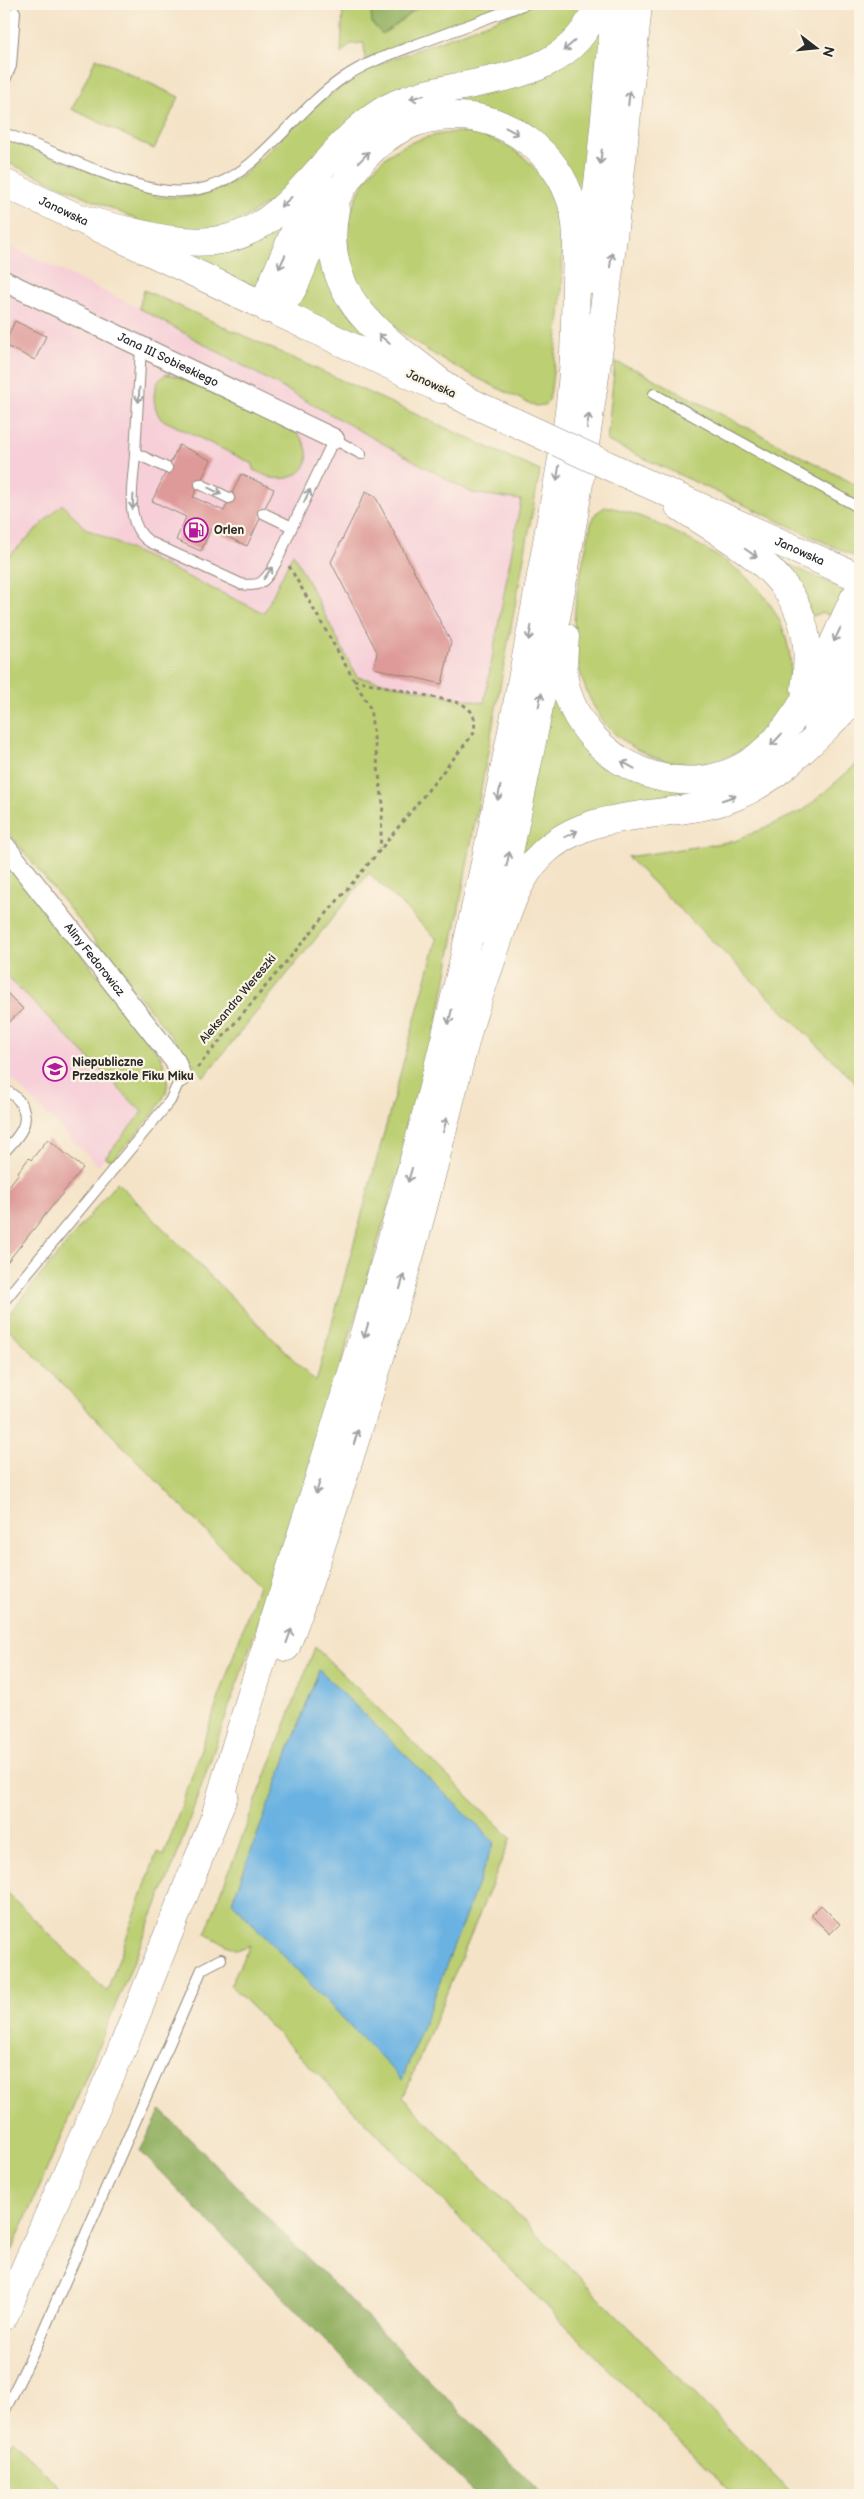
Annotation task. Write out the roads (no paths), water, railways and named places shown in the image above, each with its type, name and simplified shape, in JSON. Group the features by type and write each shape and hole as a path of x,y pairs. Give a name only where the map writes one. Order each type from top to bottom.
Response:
{"main road":[{"path":"77,218 181,240 202,241 227,238 264,221 322,169 340,144 357,128 397,103 443,90 509,78 549,61 574,42 592,18 598,4"},
{"path":"217,1810 251,1692 309,1516 362,1344 442,1052 478,895 553,508 595,212 616,4"},
{"path":"4,2316 123,2047 217,1810 265,1701 331,1514 388,1332 435,1162 469,1026 516,819 570,538 611,256 638,4"},
{"path":"268,309 287,297 320,227 352,170 373,148 392,133 422,120 454,116 486,120 511,130 534,145 558,173 572,203 576,252 573,373"},
{"path":"268,309 270,289 322,169"},
{"name":"Janowska","path":"4,183 268,309 637,479 860,578"},
{"path":"338,198 333,221 334,258 338,273 354,306 382,338 465,399"},
{"path":"637,479 754,554 779,578 795,603 808,643 809,660 803,700"},
{"path":"570,538 564,678 584,727 600,745 623,763 639,772 666,779 692,781 722,775 738,769 761,755 790,724 819,674 854,598 860,593"},
{"path":"814,737 860,630"},
{"path":"469,1026 517,888 527,871 552,845 580,829 602,822 731,798 777,774 860,695"}],"street":[{"name":"Jana III Sobieskiego","path":"4,281 334,439"},
{"name":"Aliny Fedorowicz","path":"4,845 175,1061 181,1077"}],"lane":[{"path":"4,132 116,179 151,190 175,192 203,190 228,179 251,163 310,104 349,74 384,57 526,4"},
{"path":"4,82 11,66 16,12"},
{"path":"141,347 132,513 135,527 142,537 241,584 253,585 261,582 269,574 281,551 334,439 361,454"},
{"path":"654,394 860,508"},
{"path":"136,453 167,468"},
{"path":"200,484 230,498"},
{"path":"263,513 292,527"},
{"path":"4,1301 170,1101 181,1077"},
{"path":"4,1090 18,1099 25,1114 21,1131 4,1152"},
{"path":"4,2412 42,2334 202,1969 220,1958"}],"water":[{"path":"319,1670 494,1842 402,2080 232,1902"}],"place":[{"name":"Orlen","path":"196,530"},
{"name":"Niepubliczne Przedszkole Fiku Miku","path":"55,1069"}]}
